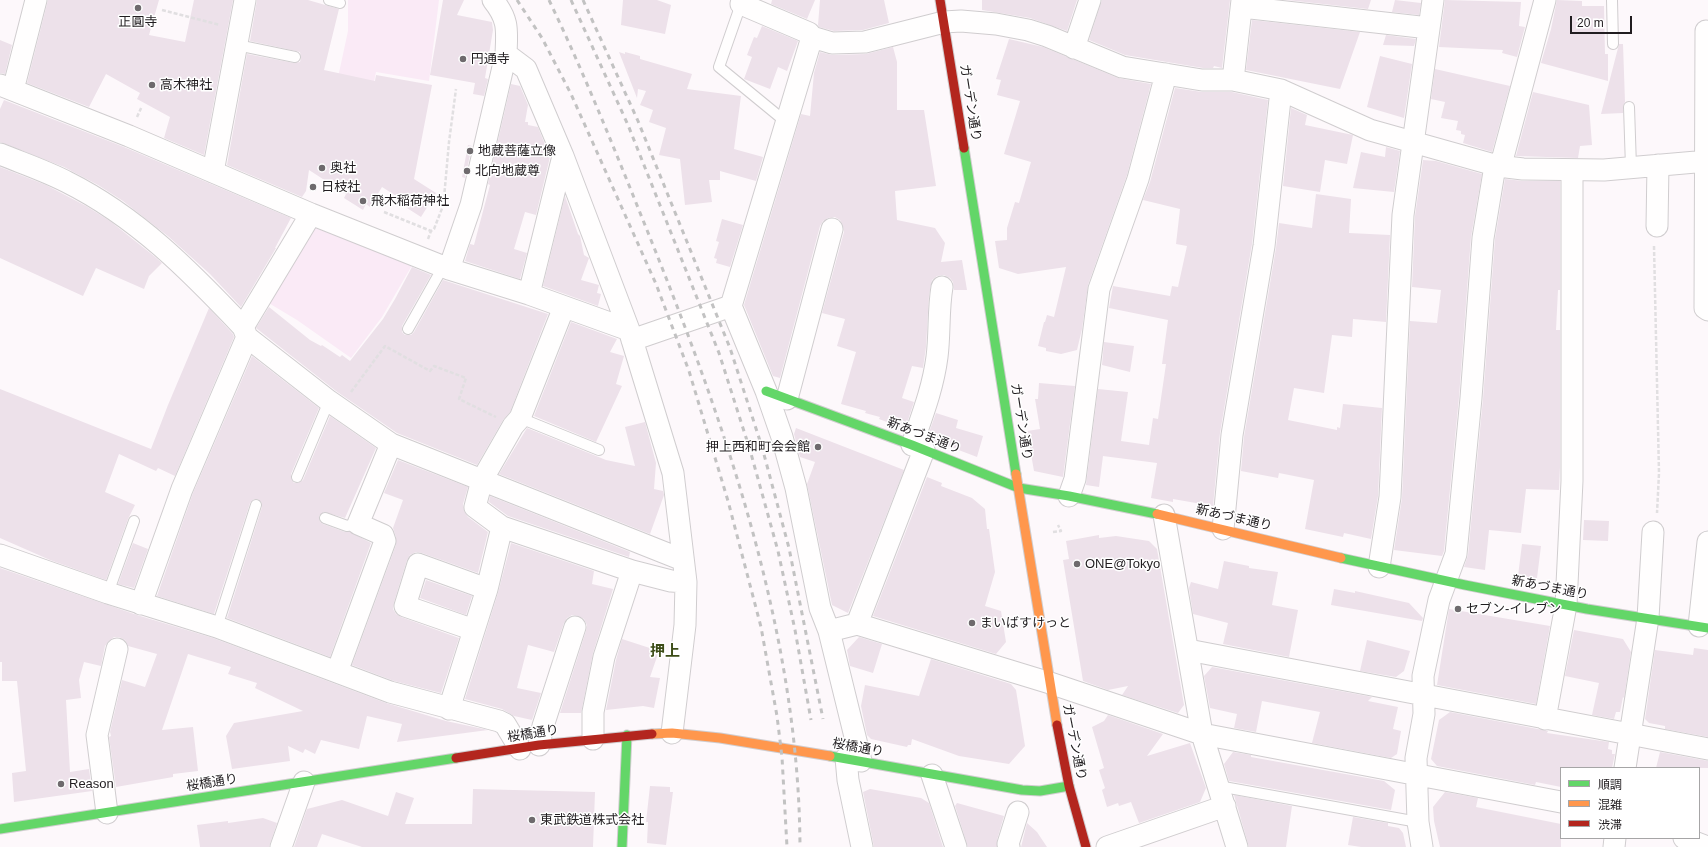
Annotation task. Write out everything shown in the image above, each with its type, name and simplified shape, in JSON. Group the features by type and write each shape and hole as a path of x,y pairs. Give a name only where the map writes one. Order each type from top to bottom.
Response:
{"street":[{"path":"36,0 7,88 213,172 311,214 446,268 529,294 630,335 731,306"},
{"path":"213,172 245,0"},
{"path":"446,268 471,205 506,54 507,27 500,8 493,0"},
{"name":"ガーデン通り","path":"940,0 1058,734 1069,786 1086,847"},
{"path":"1074,48 1090,0"},
{"path":"1379,567 1390,497 1403,215 1434,0"},
{"path":"1422,847 1418,822 1416,758 1424,714 1423,676 1439,600 1456,554 1471,398 1483,238 1494,172 1503,157 1545,0"},
{"path":"741,2 809,33 812,37 832,43 865,42 944,22 961,21 1028,30 1047,36 1122,67 1202,80 1234,80 1281,90 1370,130 1498,166 1523,169 1572,170 1706,161"},
{"path":"1234,80 1242,4 1328,9 1429,28"},
{"path":"1706,31 1705,308 1708,310"},
{"path":"812,37 731,306 766,391 782,437 796,488 820,608 829,631 853,760 848,780 862,847"},
{"path":"506,54 526,69 563,156 630,335 673,473 686,582 685,625 672,733"},
{"path":"1069,496 1075,479 1099,289 1138,179 1166,74"},
{"path":"1223,529 1232,435 1264,246 1281,90"},
{"path":"0,154 68,182 116,211 159,243 194,276 245,332 334,405 391,444 683,560"},
{"path":"529,294 563,156"},
{"path":"1657,226 1658,165"},
{"path":"1545,719 1566,605 1572,480 1572,170"},
{"path":"141,604 182,489 245,332 311,214"},
{"path":"787,398 832,229"},
{"path":"858,624 918,448 937,358 940,332 939,307 942,287"},
{"path":"564,307 517,422 482,480 475,507 502,527 632,571 686,582"},
{"name":"新あづま通り","path":"766,391 1019,488 1069,496 1164,515 1379,567 1447,580 1465,586 1566,605 1703,627"},
{"path":"337,672 385,541 383,534 358,524 391,444"},
{"path":"1164,515 1202,734 1237,847"},
{"path":"449,709 487,589 502,527"},
{"path":"1625,767 1648,618 1653,532"},
{"path":"1703,627 1708,542"},
{"path":"0,555 141,604 216,626 390,692 449,709 499,721 505,724 529,747 543,726 574,627"},
{"path":"474,630 405,606 418,564 487,589"},
{"path":"593,739 593,712 604,657 632,571"},
{"path":"829,631 858,624 1050,683 1202,734 1560,802"},
{"path":"107,813 97,735 117,649"},
{"path":"1188,650 1708,749"},
{"name":"桜橋通り","path":"0,829 529,747 593,739 672,733 720,738 1022,790 1055,790 1069,786"},
{"path":"622,847 627,736"},
{"path":"932,775 956,847"},
{"path":"281,847 304,782"},
{"path":"1107,847 1225,806"},
{"path":"1009,847 1008,844 1018,812"},
{"path":"1687,839 1708,847"}],"lane":[{"path":"329,0 340,3"},
{"path":"1612,0 1613,44"},
{"path":"741,2 719,67 786,122"},
{"path":"239,37 295,57"},
{"path":"1629,107 1631,167"},
{"path":"408,329 446,268"},
{"path":"297,477 334,405"},
{"path":"517,422 599,450"},
{"path":"216,626 256,505"},
{"path":"325,518 348,526 358,524"},
{"path":"108,593 134,521"},
{"path":"1218,786 1418,822"}],"path":[{"path":"162,10 239,37"},
{"path":"444,198 448,142 456,89"},
{"path":"420,257 431,231 434,229 443,206"},
{"path":"384,212 431,231"},
{"path":"1653,532 1657,532 1659,473 1654,227 1657,226"},
{"path":"334,405 385,346 430,371 434,366 466,378 458,399 517,422"},
{"path":"1053,532 1060,532 1058,524"}],"shaded area":[{"path":"348,0 439,0 429,81 376,72 360,151 326,133 348,31"},
{"path":"312,222 414,262 382,317 351,358 297,320 267,302"}],"building":[{"path":"48,0 159,0 149,35 185,42 194,0 233,0 204,155 164,138 170,117 137,99 140,93 106,74 89,107 27,83"},
{"path":"257,0 308,0 339,9 324,70 375,81 376,75 432,85 414,179 436,193 421,217 407,208 409,204 382,187 370,207 366,204 363,210 344,198 346,194 309,170 306,191 302,197 227,165 247,54 294,63 300,62 301,58 300,52 250,41"},
{"path":"443,0 464,0 457,15 492,22 493,30 485,78 488,79 484,96 473,94 475,83 430,75"},
{"path":"623,0 657,0 671,5 665,34 621,25"},
{"path":"772,0 815,0 807,19 771,4"},
{"path":"820,0 884,0 889,23 863,30 834,31 819,27"},
{"path":"982,0 1077,0 1067,31 1030,18 982,10"},
{"path":"1102,0 1230,0 1222,68 1214,66 1213,68 1203,68 1125,55 1089,40"},
{"path":"1287,0 1371,0 1368,9"},
{"path":"1395,0 1421,3 1419,15 1392,12"},
{"path":"1445,0 1521,2 1519,26 1525,27 1517,57 1502,53 1503,50 1439,47"},
{"path":"1557,0 1582,1 1582,6 1604,6 1605,54 1608,54 1608,81 1541,63 1551,29"},
{"path":"1252,20 1360,32 1340,89 1246,70"},
{"path":"762,26 798,41 787,71 778,67 770,89 744,79 752,57 747,55 754,37 757,38"},
{"path":"1386,35 1416,39 1414,46 1383,45"},
{"path":"1009,39 1043,47 1118,78 1151,84 1127,175 1088,285 1082,329 1077,350 1061,354 1046,351 1046,348 1038,346 1047,315 1054,317 1066,267 1018,274 999,268 995,241 1007,240 1007,228 1015,202 1019,203 1031,162 1004,154 1020,101 997,95 1001,80 996,79"},
{"path":"0,40 12,45 5,74 0,73"},
{"path":"1619,44 1623,44 1625,102 1623,113 1601,114"},
{"path":"893,47 897,62 897,110 924,110 936,186 895,191 897,220 935,228 945,243 941,262 962,260 967,290 954,290 953,282 950,278 944,275 937,276 932,280 929,295 926,347 923,368 912,366 902,398 914,402 905,429 879,419 880,417 865,413 866,411 841,404 856,352 837,346 845,319 822,313 844,232 840,220 835,217 828,218 823,221 820,226 780,378 773,376 744,305 801,114 810,116 814,73 820,52 832,55 866,54"},
{"path":"619,52 640,56 640,59 692,74 687,89 741,96 734,149 763,157 756,181 720,171 720,180 709,180 712,202 685,205 680,159 659,155 666,128 649,122 653,110 640,105 646,91 638,89 637,98"},
{"path":"1380,56 1412,64 1404,118 1367,107"},
{"path":"1435,69 1510,86 1492,152 1463,143 1465,135 1461,134 1461,131 1456,130 1458,121 1441,118 1445,102 1431,99"},
{"path":"511,84 520,86 528,105 525,122 528,122 528,125 538,127 550,157 536,215 525,212 514,249 527,253 520,279 465,261 470,244 474,245 490,185 488,184"},
{"path":"1175,88 1202,92 1232,92 1268,100 1252,244 1220,433 1213,506 1173,499 1173,502 1151,498 1157,463 1103,456 1099,487 1086,485 1098,389 1128,392 1121,441 1149,445 1153,418 1158,419 1166,364 1162,364 1168,320 1109,308 1113,286 1170,296 1172,286 1178,287 1187,246 1176,244 1180,209 1143,200 1150,182"},
{"path":"1533,92 1589,105 1592,145 1580,146 1578,158 1516,156"},
{"path":"4,100 124,147 291,218 276,248 241,307 210,274 169,237 123,201 98,185 64,167 0,142 0,109"},
{"path":"1291,108 1307,115 1305,125 1353,135 1347,164 1325,160 1320,192 1283,186"},
{"path":"468,145 472,146 465,178 462,177"},
{"path":"1386,147 1400,151 1394,192 1353,188 1361,152 1385,157"},
{"path":"1423,160 1436,161 1482,174 1471,237 1459,397 1444,551 1442,556 1394,550 1402,498 1410,321 1437,323 1441,290 1412,287 1415,216"},
{"path":"0,167 46,185 86,206 110,221 154,256 162,263 149,276 144,289 96,268 83,296 0,258"},
{"path":"1505,179 1523,181 1560,181 1560,290 1558,290 1556,330 1560,330 1559,490 1526,489 1521,533 1489,530 1485,570 1464,567 1468,555 1483,399 1495,239"},
{"path":"1316,194 1351,199 1349,233 1390,235 1386,322 1353,319 1352,337 1332,335 1324,393 1294,388 1288,420 1337,430 1337,427 1340,428 1343,404 1382,408 1378,496 1371,539 1344,533 1343,537 1305,529 1314,480 1279,473 1278,478 1241,471 1244,437 1279,223 1312,228"},
{"path":"565,196 580,236 584,255 589,258 581,280 599,285 597,293 601,294 598,306 543,286"},
{"path":"722,219 743,225 730,267 716,263 717,259 714,258 719,242 716,241"},
{"path":"412,267 431,275 402,326 402,332 405,335 411,335 414,332 443,280 548,314 510,412 503,420 477,465 397,433 336,391 256,328 269,307 310,340 321,346 322,345 340,357 342,355 350,361 383,319"},
{"path":"209,308 233,334 234,337 175,476 158,468 156,471 119,454 105,492 135,505 128,519 106,580 50,560 0,538 0,389 151,449"},
{"path":"571,322 617,339 610,352 624,356 616,384 622,386 596,442 534,416"},
{"path":"1104,342 1134,346 1130,372 1102,365"},
{"path":"252,356 319,408 291,474 291,478 294,483 298,483 303,480 330,416 376,448 345,518 324,512 319,516 320,522 323,524 345,532 350,532 371,543 330,657 227,618 262,507 262,503 258,499 254,499 250,503 214,614 157,596 193,493"},
{"path":"1039,383 1075,386 1063,477 1034,471 1027,431 1040,429 1035,399 1038,399"},
{"path":"936,413 958,420 956,428 983,436 977,457 927,438"},
{"path":"645,422 656,463 654,489 663,491 664,495 650,534 499,474 527,428 606,460 635,466 625,427"},
{"path":"796,428 904,470 848,613 832,605 807,484 815,462 800,457 794,434"},
{"path":"398,460 468,487 463,504 464,511 468,517 488,532 478,573 422,553 416,552 410,555 407,560 394,602 393,609 396,614 401,617 459,638 441,693 394,681 352,665 396,545 396,537 393,528 403,500 384,493"},
{"path":"927,477 942,483 941,486 972,498 985,509 995,572 985,606 1001,611 1006,642 996,654 873,616"},
{"path":"490,496 630,552 629,557 508,516 489,502"},
{"path":"1584,520 1609,521 1608,541 1583,540"},
{"path":"1099,535 1099,538 1116,536 1149,541 1157,549 1184,705 1178,713 1122,695 1128,686 1108,690 1083,681 1063,560 1069,559 1066,541"},
{"path":"133,543 148,549 134,588 118,584"},
{"path":"511,543 594,571 592,584 613,589 593,653 581,713 560,713 587,625 584,619 572,615 567,618 564,623 554,652 528,645 517,688 541,693 532,720 514,716 502,709 465,699 498,593"},
{"path":"1522,544 1541,546 1537,578 1518,576"},
{"path":"1224,561 1249,566 1249,568 1278,572 1272,605 1298,610 1289,657 1223,644 1228,623 1193,614 1189,588 1191,582 1218,589"},
{"path":"0,568 137,615 213,638 386,703 446,721 488,730 397,742 402,724 367,716 359,749 321,740 315,754 305,749 303,753 288,746 290,761 232,769 226,736 234,723 303,711 255,688 257,683 228,674 231,667 188,654 162,730 193,727 198,771 173,774 173,777 116,787 109,737 111,736 110,732 122,680 145,687 157,654 128,646 125,640 119,637 114,637 105,646 101,666 84,662 79,680 81,698 66,700 70,772 89,769 92,791 14,802 12,773 26,771 17,681 2,681 2,662 0,662"},
{"path":"426,580 472,596 466,615 420,598"},
{"path":"1334,589 1355,593 1355,591 1409,603 1423,618 1422,621 1331,605"},
{"path":"1449,609 1550,626 1536,704 1437,685"},
{"path":"1574,630 1623,639 1631,652 1624,698 1623,697 1620,712 1616,712 1614,719 1592,715 1599,683 1565,676"},
{"path":"859,637 882,644 873,673 850,666 847,650"},
{"path":"622,639 659,651 650,677 660,678 654,708 643,706 606,710 616,660"},
{"path":"1367,640 1410,651 1404,671 1396,677 1360,671"},
{"path":"1694,648 1708,650 1708,737 1665,729 1665,726 1649,723 1645,719 1655,650 1693,655"},
{"path":"931,659 1011,684 1016,690 1025,746 1009,764 959,756 912,739 911,745 908,745 907,747 871,739 867,735 861,706 865,685 919,696"},
{"path":"1212,667 1372,697 1368,701 1398,707 1393,729 1401,731 1397,754 1391,758 1312,743 1320,712 1262,701 1256,732 1234,728 1237,714 1210,708 1204,676"},
{"path":"1450,712 1548,731 1547,733 1609,742 1608,749 1612,750 1612,754 1615,754 1612,767 1560,767 1560,787 1536,782 1535,785 1437,766 1431,759 1439,720"},
{"path":"1108,715 1163,734 1147,756 1190,743 1206,788 1200,802 1139,823 1131,802 1119,806 1118,803 1107,807 1102,790 1105,788 1099,770 1104,768 1092,727 1104,721"},
{"path":"1233,752 1251,755 1251,757 1384,781 1395,790 1391,810 1229,781 1224,764"},
{"path":"1660,752 1708,761 1708,768 1656,767"},
{"path":"650,786 670,787 670,792 673,792 666,845 647,843 648,822 646,822"},
{"path":"473,789 595,792 593,847 362,847 322,834 317,847 294,847 307,809 342,800 388,816 396,792 414,798 405,824 472,824"},
{"path":"870,789 921,798 929,803 943,847 874,847 863,792"},
{"path":"1445,792 1478,798 1476,807 1560,824 1561,847 1440,847 1434,821 1433,807"},
{"path":"1234,795 1292,806 1286,847 1249,847"},
{"path":"957,803 1004,816 997,840 997,847 968,847 955,806"},
{"path":"1353,817 1388,823 1388,826 1399,828 1403,833 1406,847 1361,847 1348,845"},
{"path":"263,818 277,823 269,847 200,847 197,825 228,821 228,823"},
{"path":"1027,823 1037,832 1047,847 1021,847"}],"railway":[{"path":"517,0 542,38 571,94 656,284 689,371 728,501 761,627 777,716 782,757 787,847"},
{"path":"549,0 600,114 676,304 730,455 753,532 772,610 787,688 796,767 800,847"},
{"path":"571,0 628,125 719,353 750,450 778,551 795,630 811,720"},
{"path":"583,0 638,121 730,348 762,447 789,548 823,719"}],"traffic: fast":[{"path":"964,148 1016,474"},
{"path":"766,391 912,445 1019,488 1069,496 1157,514"},
{"path":"1341,558 1465,585 1587,609 1708,628"},
{"path":"622,847 627,735"},
{"path":"830,756 1022,790 1040,791 1069,786"},
{"path":"0,829 456,758"}],"traffic: slow":[{"path":"1016,474 1057,725"},
{"path":"1157,514 1341,558"},
{"path":"652,734 672,733 720,738 830,756"}],"traffic: jam":[{"path":"940,0 964,148"},
{"path":"1057,725 1069,786 1086,847"},
{"path":"456,758 539,745 652,734"}],"place":[{"name":"正圓寺","path":"138,8"},
{"name":"円通寺","path":"463,59"},
{"name":"高木神社","path":"152,85"},
{"name":"地蔵菩薩立像","path":"470,151"},
{"name":"奥社","path":"322,168"},
{"name":"北向地蔵尊","path":"467,171"},
{"name":"日枝社","path":"313,187"},
{"name":"飛木稲荷神社","path":"363,201"},
{"name":"押上西和町会会館","path":"818,447"},
{"name":"ONE@Tokyo","path":"1077,564"},
{"name":"セブン-イレブン","path":"1458,609"},
{"name":"まいばすけっと","path":"972,623"},
{"name":"Reason","path":"61,784"},
{"name":"東武鉄道株式会社","path":"532,820"}],"district":[{"name":"押上","path":"665,652"}]}
